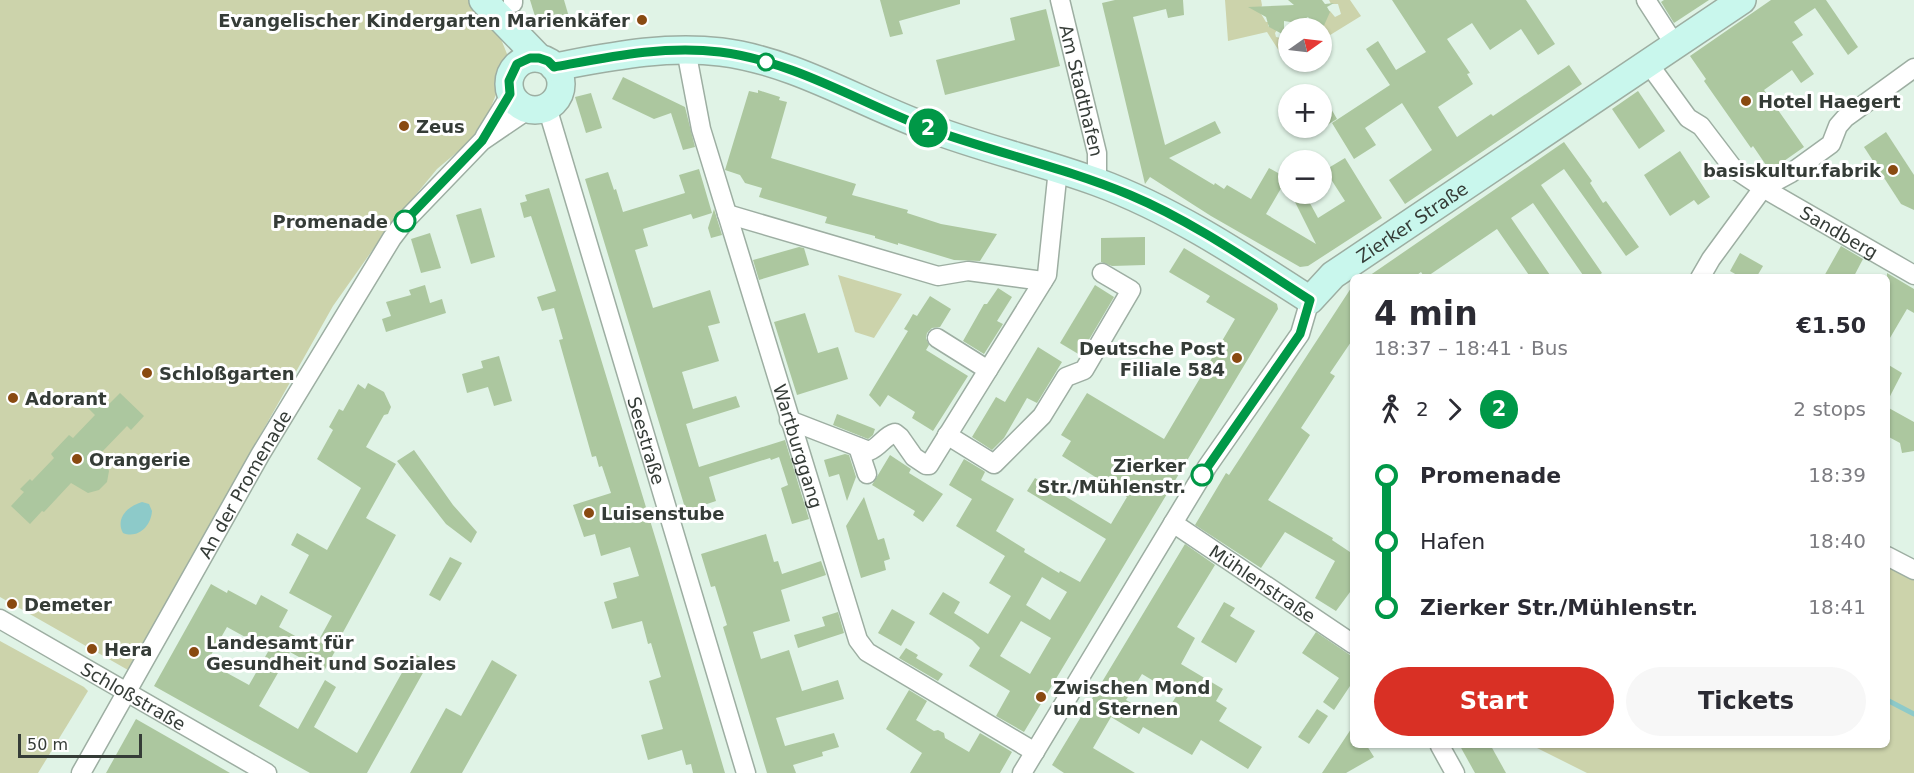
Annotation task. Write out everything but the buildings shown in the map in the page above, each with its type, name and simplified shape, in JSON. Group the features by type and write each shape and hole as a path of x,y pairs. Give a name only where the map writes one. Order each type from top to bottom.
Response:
{"main road":[{"path":"483,0 510,8 538,62 560,79 536,101"},
{"name":"Zierker Straße","path":"1310,300 1333,275 1358,269 1661,54 1742,0"},
{"path":"536,101 509,81 514,69 538,62 642,51 686,50 720,52 777,65 925,127 1097,182 1155,207 1182,221 1310,300"},
{"path":"536,101 595,68 642,51"}],"street":[{"name":"Am Stadthafen","path":"1060,0 1097,153 1097,182"},
{"name":"Sandberg","path":"1646,0 1661,54 1698,112 1701,126 1733,168 1762,188 1914,275"},
{"name":"Wartburggang","path":"686,50 701,129 858,640 867,652 1035,752"},
{"path":"1702,274 1762,188 1791,173 1831,144 1838,126 1845,118 1914,68"},
{"name":"An der Promenade","path":"81,773 260,455 392,238 405,221 482,141 536,101"},
{"name":"Seestraße","path":"536,101 746,773"},
{"path":"789,420 869,451 877,448 890,434 895,433 914,458 928,466 1047,275 1058,169"},
{"path":"727,214 933,275 941,276 968,271 1043,281"},
{"path":"947,435 994,464 1042,416 1066,377 1084,370 1131,290 1102,273"},
{"name":"Zierker Straße","path":"1022,773 1207,467 1300,334 1310,300"},
{"path":"936,338 988,370"},
{"path":"858,447 867,474"},
{"name":"Mühlenstraße","path":"1173,523 1350,642"},
{"path":"1890,558 1914,570"},
{"name":"Schloßstraße","path":"0,619 267,773"},
{"path":"1441,748 1455,773"}],"green space":[{"name":"Schloßgarten","path":"0,0 470,0 482,11 501,39 507,54 505,72 481,132 437,169 386,231 333,306 128,670 0,597"},
{"path":"1225,0 1261,0 1260,12 1266,22 1269,22 1268,26 1277,30 1275,33 1278,37 1278,49 1267,32 1228,41"},
{"path":"1329,0 1350,0 1361,16 1332,34 1332,18 1324,18 1324,13 1330,11 1335,17 1341,14 1338,4 1331,4"},
{"path":"838,275 902,294 874,338 855,332"},
{"path":"1890,564 1914,576 1914,773 1587,773 1537,748 1890,748"},
{"path":"0,641 88,691 38,773 0,773"}],"water":[{"path":"142,502 149,504 152,511 149,522 139,533 123,533 121,522 124,513 132,506"}],"waterway":[{"path":"1890,702 1914,714"}],"bus line":[{"name":"2","path":"405,221 482,141 510,94 509,81 514,69 521,61 539,58 548,61 554,67 642,51 686,50 720,52 777,65 925,127 1071,173 1131,196 1182,221 1310,300 1300,334 1202,475"}],"place":[{"name":"Evangelischer Kindergarten Marienkäfer","path":"642,20"},
{"name":"Hotel Haegert","path":"1746,101"},
{"name":"Zeus","path":"404,126"},
{"name":"basiskultur.fabrik","path":"1893,170"},
{"name":"Promenade","path":"405,221"},
{"name":"Deutsche Post Filiale 584","path":"1237,358"},
{"name":"Schloßgarten","path":"147,373"},
{"name":"Adorant","path":"13,398"},
{"name":"Orangerie","path":"77,459"},
{"name":"Zierker Str./Mühlenstr.","path":"1202,475"},
{"name":"Luisenstube","path":"589,513"},
{"name":"Demeter","path":"12,604"},
{"name":"Hera","path":"92,649"},
{"name":"Landesamt für Gesundheit und Soziales","path":"194,652"},
{"name":"Zwischen Mond und Sternen","path":"1041,697"}]}
